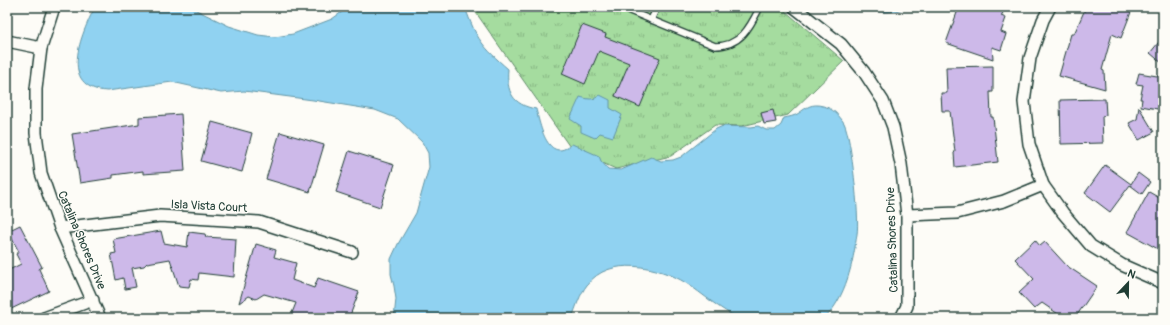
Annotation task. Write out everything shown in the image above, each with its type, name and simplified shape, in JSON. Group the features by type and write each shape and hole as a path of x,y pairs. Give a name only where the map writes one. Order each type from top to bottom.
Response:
{"street":[{"name":"Catalina Shores Drive","path":"54,7 41,48 36,89 36,133 41,173 60,228 100,318"},
{"name":"Catalina Shores Drive","path":"794,7 841,44 864,72 883,101 893,127 901,164 907,215 907,306 901,318"},
{"path":"1050,7 1043,20 1030,58 1024,102 1029,144 1043,185 1063,213 1091,246 1122,265 1163,283"},
{"path":"7,42 41,48"},
{"path":"907,215 957,213 1004,202 1043,185"},
{"name":"Isla Vista Court","path":"60,228 160,216 259,222 352,252"},
{"path":"44,318 93,300"}],"lane":[{"path":"651,20 657,7"},
{"path":"623,8 715,46 726,46 746,32 753,22 760,7"}],"green space":[{"path":"472,7 776,7 784,10 844,61 788,115 742,126 715,125 671,156 616,169 572,150"}],"water":[{"path":"95,7 190,7 229,26 258,35 275,37 293,34 332,19 349,7 465,7 481,42 492,55 508,69 508,84 513,96 522,104 536,109 543,133 551,146 557,150 564,149 572,144 599,156 601,161 608,169 621,170 651,157 661,161 673,160 681,157 716,129 723,126 758,126 766,130 775,130 781,125 784,118 796,115 810,106 819,105 829,108 840,117 847,131 854,177 858,225 851,268 838,300 825,318 741,319 725,311 692,287 675,277 649,268 635,266 608,270 596,276 582,292 572,318 394,318 396,299 391,274 391,259 416,213 429,167 428,153 422,142 398,119 375,110 244,91 221,93 172,82 107,91 92,88 82,80 78,70 77,58 84,31"},
{"path":"862,7 907,7 896,11 885,12 874,11"},
{"path":"600,95 610,100 610,108 622,115 613,137 600,133 595,138 581,132 581,126 570,119 580,97 593,99"}],"building":[{"path":"959,7 1006,7 1001,16 1006,18 1001,32 1006,34 1001,50 992,47 993,59 946,43"},
{"path":"1086,7 1133,7 1121,38 1112,34 1102,70 1104,71 1105,89 1059,76 1071,34 1074,34"},
{"path":"582,25 606,34 605,37 660,58 640,107 615,96 629,63 599,51 585,84 562,74"},
{"path":"1163,37 1163,64 1150,53"},
{"path":"993,66 993,92 990,92 991,117 993,117 998,162 955,167 955,152 950,111 942,111 941,93 947,93 946,67"},
{"path":"1139,73 1163,77 1163,110 1141,106 1142,99 1140,99 1143,85 1136,84"},
{"path":"1105,99 1106,115 1102,116 1103,143 1061,144 1060,100"},
{"path":"1139,107 1154,132 1139,140 1129,123 1137,119"},
{"path":"773,110 776,122 764,124 761,113"},
{"path":"181,114 185,171 143,174 143,171 113,175 113,178 80,183 72,134 139,124 139,117"},
{"path":"212,122 252,133 242,172 201,161"},
{"path":"280,132 324,145 310,192 266,179"},
{"path":"349,151 394,165 380,207 336,192"},
{"path":"1105,165 1131,184 1138,173 1150,182 1142,194 1130,185 1110,212 1085,193"},
{"path":"1149,192 1163,200 1163,240 1158,249 1127,232"},
{"path":"20,225 42,267 39,269 49,291 7,311 7,271 21,264 16,254 19,252 8,231"},
{"path":"161,231 164,243 187,247 189,232 205,234 206,237 236,239 234,277 199,273 198,280 191,279 189,287 179,286 170,259 147,263 144,266 132,268 136,287 125,289 123,278 116,280 111,254 116,253 113,239"},
{"path":"1035,240 1040,246 1045,242 1067,266 1097,286 1075,318 1064,318 1042,303 1034,309 1019,293 1034,279 1015,259"},
{"path":"256,244 276,250 274,257 296,263 292,280 314,288 318,278 359,292 349,318 290,318 296,303 264,294 256,299 249,296 239,303"}]}
